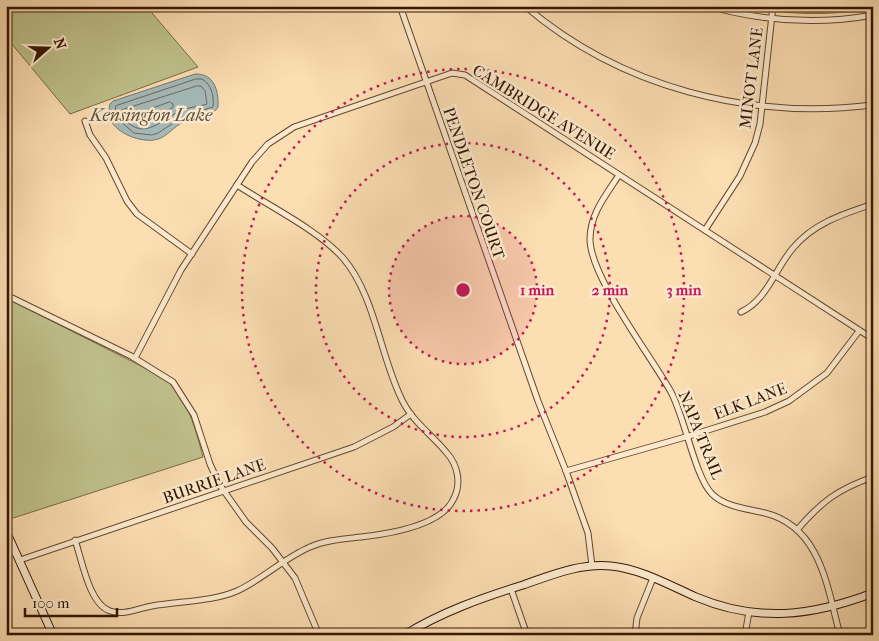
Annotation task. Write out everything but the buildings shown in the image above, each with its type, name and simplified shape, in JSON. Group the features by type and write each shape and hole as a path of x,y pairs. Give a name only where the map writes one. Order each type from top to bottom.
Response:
{"street":[{"name":"PENDLETON COURT","path":"400,6 538,401 588,533 592,566"},
{"path":"525,6 583,47 644,78 703,97 762,107 813,110 873,105"},
{"path":"708,6 771,18 813,21 873,15"},
{"name":"MINOT LANE","path":"705,230 750,156 759,131 773,6"},
{"name":"CAMBRIDGE AVENUE","path":"135,358 162,302 262,149 284,132 452,73 465,75 873,339"},
{"path":"85,121 90,135 106,158 124,195 137,214 192,254"},
{"name":"NAPA TRAIL","path":"619,175 594,216 590,239 593,262 672,393 689,436 701,476 712,494 724,502 780,519 798,530 811,545 819,559 840,635"},
{"path":"75,540 96,601 105,609 120,613 163,604 220,596 244,587 284,562 318,544 396,531 432,520 446,510 453,501 458,485 454,464 448,453 411,414 402,401 360,285 344,260 316,237 237,185"},
{"path":"741,312 756,304 793,248 812,230 834,218 873,204"},
{"path":"6,295 135,358 168,378 185,397 194,415 210,464 223,491 246,522 284,562 300,587 319,635"},
{"name":"ELK LANE","path":"566,471 765,412 802,394 827,373 859,331"},
{"name":"BURRIE LANE","path":"20,560 354,447 393,427 411,414"},
{"path":"798,530 814,510 831,496 873,476"},
{"path":"6,530 52,635"},
{"path":"404,635 454,608 570,569 592,566 624,568 653,578 706,601 749,612 788,614 833,607 873,593"},
{"path":"635,635 636,618 653,578"},
{"path":"511,589 527,635"},
{"path":"745,635 749,612"}],"green space":[{"path":"6,6 146,6 198,67 70,114 6,37"},
{"path":"737,6 873,6 873,8 839,13 805,13"},
{"path":"6,298 163,377 172,385 185,404 203,457 10,519 6,513"}],"water":[{"name":"Kensington Lake","path":"195,74 207,76 214,84 218,95 218,107 212,113 187,120 155,140 140,139 125,134 110,119 109,108 113,101"}]}
